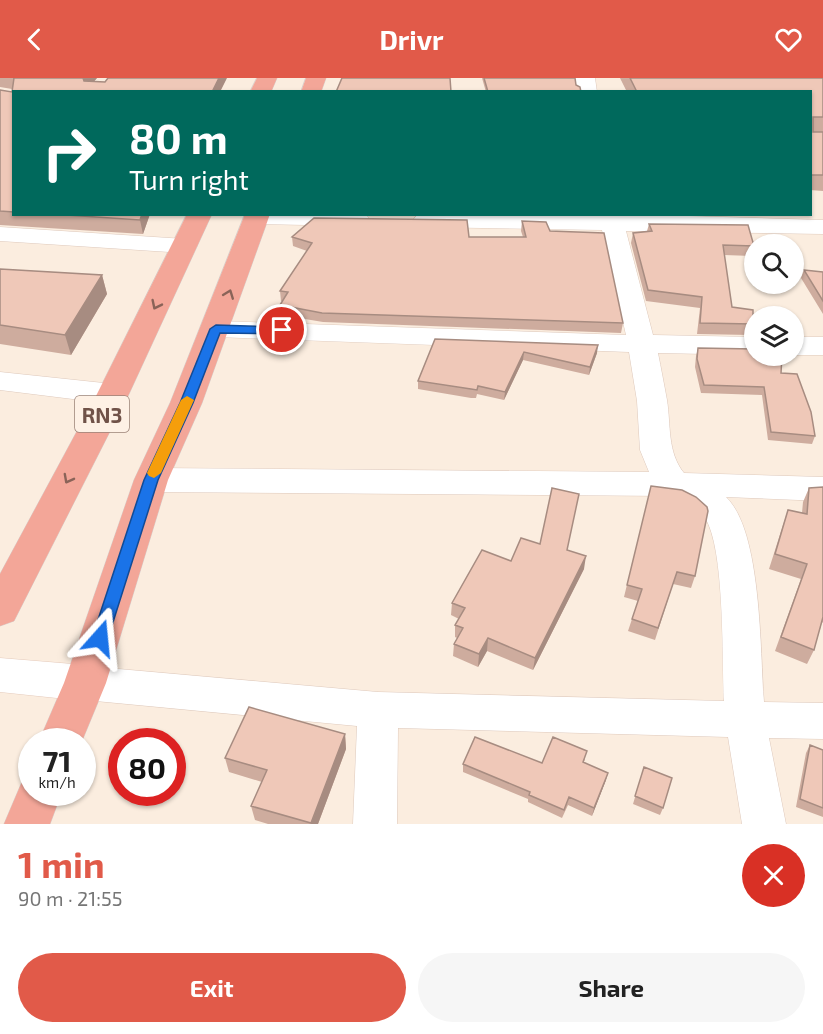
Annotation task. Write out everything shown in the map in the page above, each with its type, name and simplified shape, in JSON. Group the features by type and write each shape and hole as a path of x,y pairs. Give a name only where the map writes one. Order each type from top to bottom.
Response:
{"highway":[{"name":"RN3","path":"0,610 113,394 199,216"},
{"path":"66,728 85,682 151,480 216,329 258,216"},
{"path":"27,824 34,806"}],"street":[{"path":"258,216 387,219 611,219 823,227"},
{"path":"611,219 642,345 652,401 656,450 663,469 675,484 704,498 719,511 729,534 736,564 745,720 764,824"},
{"path":"0,234 185,246"},
{"path":"216,329 393,333 642,345 744,346"},
{"path":"804,346 823,346"},
{"path":"0,381 113,394"},
{"path":"151,480 675,484 823,489"},
{"path":"0,675 378,710 823,721"},
{"path":"375,824 378,710"}],"building":[{"path":"14,78 83,78 84,81 105,82 108,78 219,78 213,90 12,90"},
{"path":"342,78 450,78 451,90 337,90"},
{"path":"484,78 575,78 576,85 581,90 487,90"},
{"path":"630,78 823,78 823,117 813,117 813,132 823,132 823,175 812,175 812,90 636,90"},
{"path":"0,90 12,92 12,212 0,211"},
{"path":"81,216 141,216 140,220"},
{"path":"314,218 467,220 469,237 526,237 522,221 546,222 550,231 604,233 623,323 322,313 280,305 288,292 280,291 312,243 292,237"},
{"path":"649,224 748,225 751,234 744,234 744,246 723,245 732,307 744,309 744,324 700,323 702,297 648,290 633,233 652,231"},
{"path":"0,269 102,275 65,335 0,325"},
{"path":"804,270 823,272 823,301"},
{"path":"435,339 598,345 590,367 524,352 505,392 478,386 477,390 418,381"},
{"path":"698,348 744,349 744,366 781,366 781,373 797,374 811,412 815,436 771,432 764,387 704,385 697,359"},
{"path":"651,486 682,490 696,497 707,507 708,511 695,576 677,572 658,628 632,619 642,589 627,585"},
{"path":"823,487 823,617 814,650 781,637 807,564 775,554 788,510 807,514 809,488"},
{"path":"552,488 579,494 567,550 586,556 535,658 488,638 479,654 454,644 463,628 455,625 465,608 452,603 482,550 511,561 521,538 540,544"},
{"path":"249,707 345,734 311,823 251,806 267,770 225,758"},
{"path":"475,737 542,763 553,737 587,751 583,762 608,773 594,808 569,797 564,810 529,795 530,792 463,764"},
{"path":"810,745 823,750 823,808 800,799"},
{"path":"644,767 672,778 663,808 635,796"}],"slow traffic":[{"path":"154,473 187,400"}],"route":[{"path":"100,638 151,480 216,329 282,330"}]}
